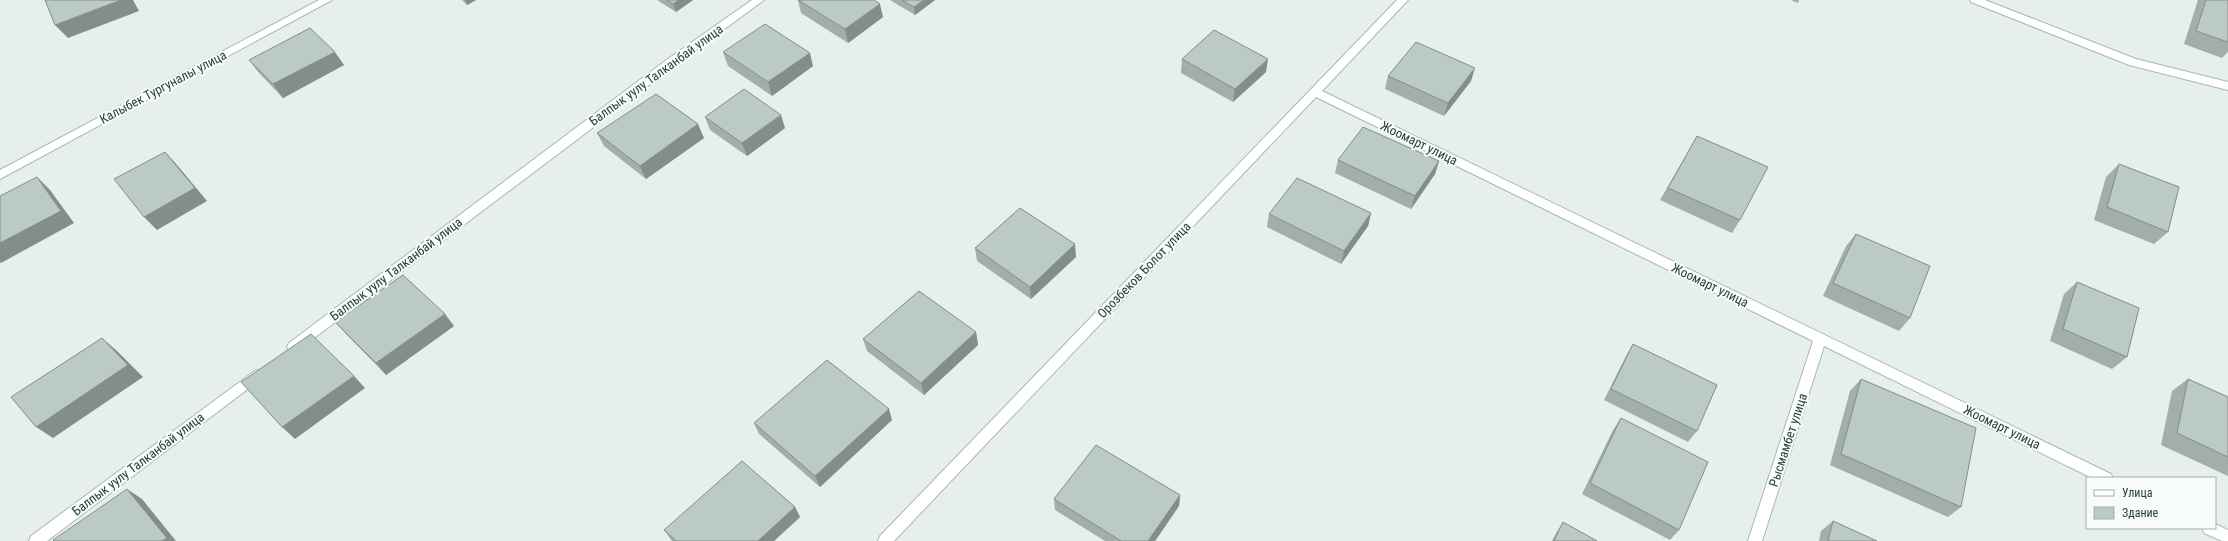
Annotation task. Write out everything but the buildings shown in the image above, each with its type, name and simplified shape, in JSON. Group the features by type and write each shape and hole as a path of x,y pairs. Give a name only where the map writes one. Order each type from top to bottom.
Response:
{"street":[{"name":"Калыбек Тургуналы улица","path":"0,175 327,0"},
{"name":"Балпык уулу Талканбай улица","path":"283,355 669,64 759,0"},
{"name":"Орозбеков Болот улица","path":"885,541 1403,0"},
{"path":"1975,0 2133,62 2228,86"},
{"name":"Жоомарт улица","path":"1314,92 2104,477"},
{"name":"Рысмамбет улица","path":"1755,541 1820,339"},
{"name":"Балпык уулу Талканбай улица","path":"36,541 264,369"},
{"path":"2211,529 2228,537"}]}
